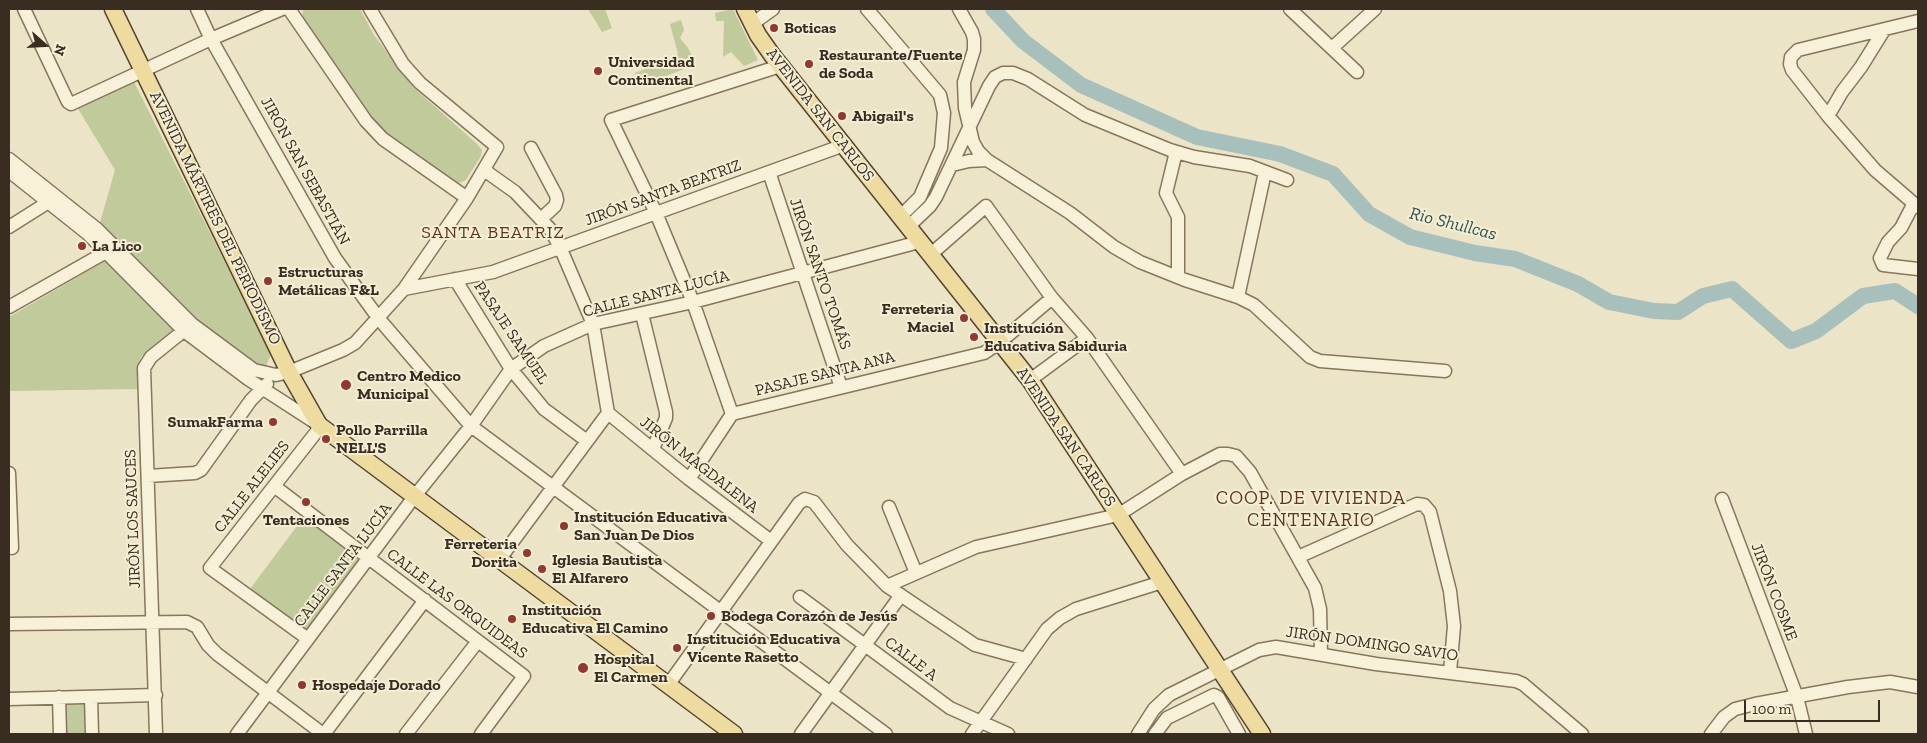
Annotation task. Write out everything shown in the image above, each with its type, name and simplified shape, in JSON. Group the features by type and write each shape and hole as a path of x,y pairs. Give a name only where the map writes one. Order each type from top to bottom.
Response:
{"main road":[{"name":"AVENIDA MÁRTIRES DEL PERIODISMO","path":"113,9 283,373 320,426 734,734"},
{"name":"AVENIDA SAN CARLOS","path":"744,9 764,44 780,66 1030,380 1262,734"}],"street":[{"path":"24,9 68,102 71,104 282,9"},
{"name":"JIRÓN SAN SEBASTIÁN","path":"197,9 212,39 336,258 379,319 471,426 886,734"},
{"path":"289,9 366,121 383,139 467,198"},
{"path":"148,476 195,473 201,470 251,400 263,389 283,373 343,350 355,343 379,319 404,289 467,198 497,147 420,83 403,64 370,9"},
{"path":"752,24 773,9"},
{"path":"867,9 940,95 944,113 941,148 920,197 904,222"},
{"path":"959,9 974,39 974,50 964,82 965,108 973,142 978,151 987,160 1070,213 1114,247 1140,262 1238,297 1254,306 1310,357 1320,361 1445,371"},
{"path":"1290,9 1357,72"},
{"path":"1332,48 1375,9"},
{"path":"1916,26 1884,30 1798,50 1791,57 1790,64 1792,70 1828,116 1875,170 1916,206 1888,242 1880,258 1883,264 1918,269"},
{"path":"1828,116 1884,30"},
{"path":"689,479 732,414 693,302 656,212 611,120 780,66"},
{"path":"904,222 930,206 970,129 989,86 995,77 1003,73 1013,73 1028,79 1085,115 1176,152 1194,157 1250,166 1287,180"},
{"name":"JIRÓN SANTA BEATRIZ","path":"404,289 493,272 844,145"},
{"path":"531,148 556,195 555,206 541,219"},
{"path":"1176,152 1166,193 1178,216 1178,277"},
{"path":"9,159 97,230 110,249 188,327 254,370 283,373"},
{"path":"952,165 969,161 987,160"},
{"path":"484,170 515,192 550,229 560,247 593,324 608,413 499,560"},
{"path":"9,171 88,234 110,249"},
{"name":"JIRÓN SANTO TOMÁS","path":"769,172 841,387"},
{"path":"1238,297 1265,172"},
{"path":"9,227 47,202"},
{"path":"930,255 986,206 1052,298 1087,338 1182,474"},
{"name":"CALLE SANTA LUCÍA","path":"238,734 414,497 471,426 511,369 544,346 593,324 693,302 919,242"},
{"path":"9,307 110,249"},
{"name":"PASAJE SAMUEL","path":"455,279 511,369 544,409 587,442"},
{"name":"PASAJE SANTA ANA","path":"732,414 984,353 999,343 1052,298"},
{"path":"642,314 666,412 666,418 652,449"},
{"name":"AVENIDA MÁRTIRES DEL PERIODISMO","path":"188,327 263,389 320,426"},
{"name":"JIRÓN LOS SAUCES","path":"156,734 144,368 151,356 188,327"},
{"path":"1030,380 1087,338"},
{"name":"JIRÓN MAGDALENA","path":"608,413 689,479 772,541"},
{"name":"CALLE ALELIES","path":"308,639 210,568 320,426"},
{"path":"887,586 976,547 1118,515 1182,474 1220,454 1236,456 1250,472 1315,588 1320,609 1321,654"},
{"path":"9,473 12,548"},
{"name":"CALLE LAS ORQUIDEAS","path":"274,486 524,676 481,734"},
{"path":"668,685 803,499 809,499 819,508 847,545 887,586 975,645 1026,659"},
{"name":"JIRÓN COSME","path":"1722,499 1797,697 1806,734"},
{"path":"1298,557 1416,504 1424,506 1430,512 1450,591 1454,626 1450,672"},
{"path":"890,507 916,573"},
{"path":"972,734 1047,629 1060,618 1076,608 1162,582"},
{"path":"801,734 901,595"},
{"name":"CALLE A","path":"800,597 950,708 1008,734"},
{"path":"9,624 152,622 187,622 193,624 217,654 324,734 425,600"},
{"path":"406,734 478,641"},
{"name":"JIRÓN DOMINGO SAVIO","path":"1138,734 1161,701 1259,650 1276,647 1376,664 1516,681 1523,684 1582,734"},
{"path":"1711,734 1724,717 1735,709 1755,704 1848,687 1890,682 1918,687"},
{"path":"1155,734 1167,718 1214,695 1218,697 1239,734"},
{"path":"91,696 92,734"},
{"path":"9,699 156,696"},
{"path":"59,697 60,734"}],"green space":[{"path":"303,9 360,9 374,35 415,89 482,150 481,156 466,180 457,184 381,130 302,19"},
{"path":"588,9 605,9 612,28 602,32"},
{"path":"733,9 758,60 744,66 731,52 723,57 724,21 716,21 715,13"},
{"path":"681,20 684,30 680,38 688,48 696,65 638,86 635,73 670,60 678,54 670,24"},
{"path":"133,80 271,354 266,366 257,369 201,326 99,226 115,170 77,107"},
{"path":"105,261 176,331 141,357 138,365 138,389 9,391 9,317"},
{"path":"303,518 360,558 307,631 250,589"},
{"path":"81,701 88,708 89,734 63,734 63,710 66,702"}],"waterway":[{"name":"Rio Shullcas","path":"993,9 1023,41 1081,85 1197,137 1280,154 1333,174 1369,214 1410,237 1475,253 1515,259 1578,284 1609,302 1654,311 1678,312 1703,296 1732,289 1791,341 1816,331 1863,296 1895,291 1918,306"}],"place":[{"name":"Boticas","path":"774,28"},
{"name":"Restaurante/Fuente de Soda","path":"809,64"},
{"name":"Universidad Continental","path":"598,71"},
{"name":"Abigail's","path":"842,116"},
{"name":"La Lico","path":"82,246"},
{"name":"Estructuras Metálicas F&L","path":"268,281"},
{"name":"Ferreteria Maciel","path":"964,318"},
{"name":"Institución Educativa Sabiduria","path":"974,337"},
{"name":"Centro Medico Municipal","path":"346,385"},
{"name":"SumakFarma","path":"273,422"},
{"name":"Pollo Parrilla NELL'S","path":"326,439"},
{"name":"Tentaciones","path":"306,502"},
{"name":"Institución Educativa San Juan De Dios","path":"564,526"},
{"name":"Ferreteria Dorita","path":"527,553"},
{"name":"Iglesia Bautista El Alfarero","path":"542,569"},
{"name":"Bodega Corazón de Jesús","path":"711,616"},
{"name":"Institución Educativa El Camino","path":"512,619"},
{"name":"Institución Educativa Vicente Rasetto","path":"677,648"},
{"name":"Hospital El Carmen","path":"583,668"},
{"name":"Hospedaje Dorado","path":"302,685"}],"district":[{"name":"SANTA BEATRIZ","path":"493,233"},
{"name":"COOP. DE VIVIENDA CENTENARIO","path":"1311,510"}]}
